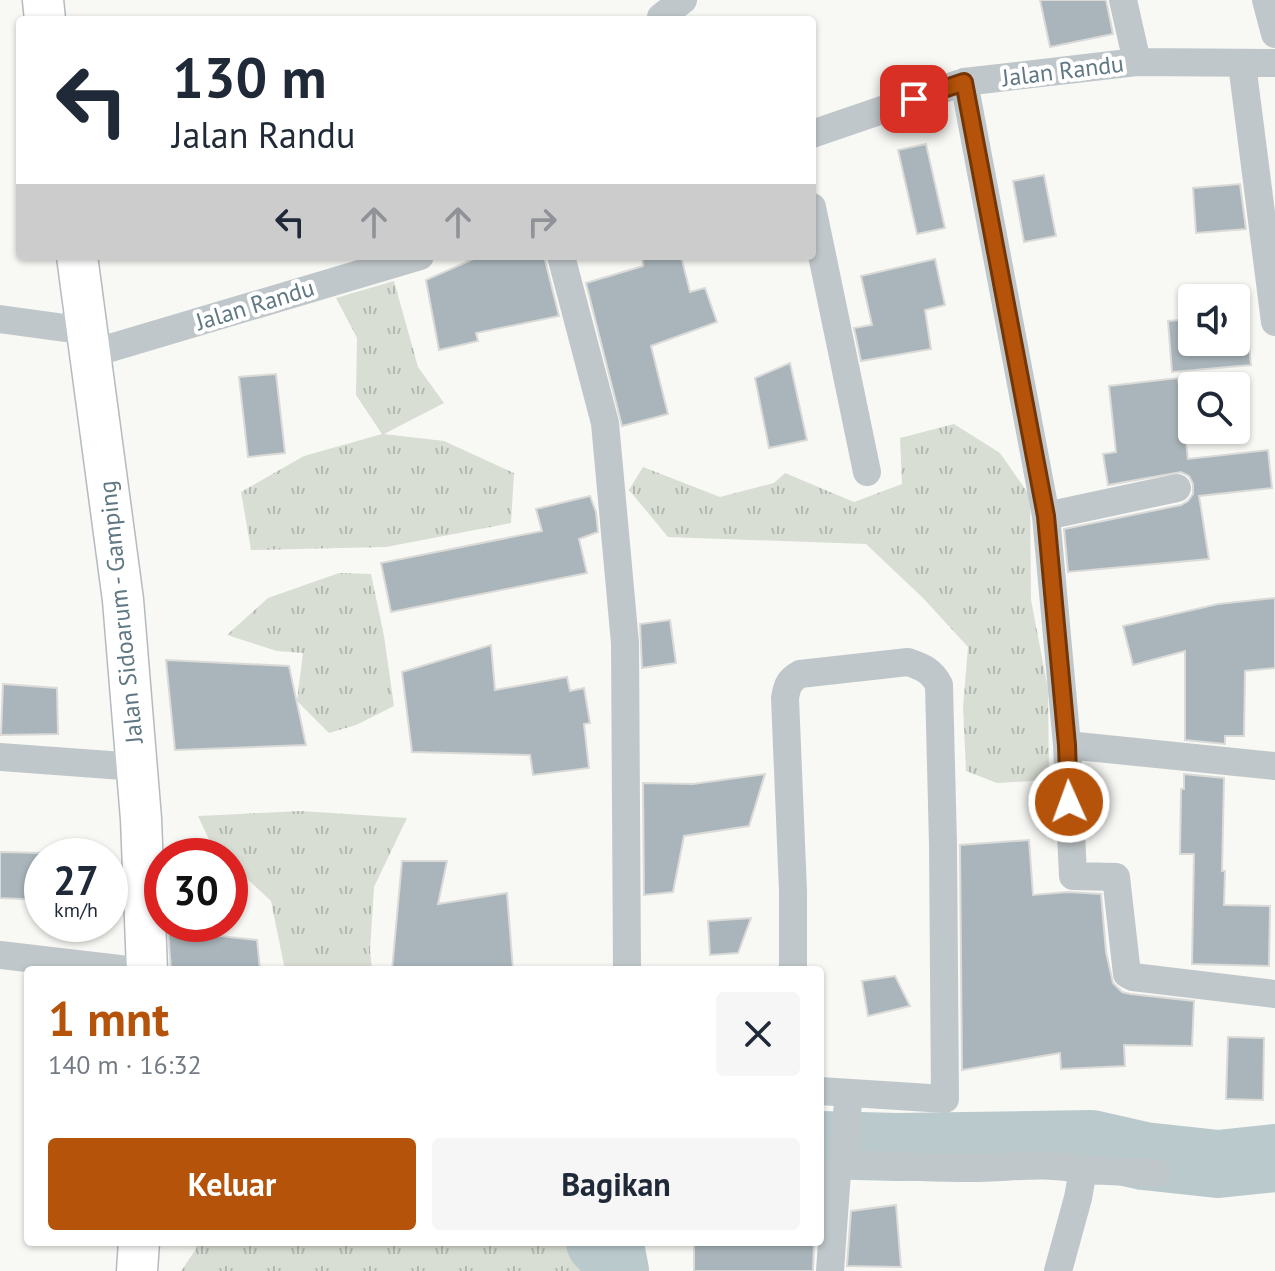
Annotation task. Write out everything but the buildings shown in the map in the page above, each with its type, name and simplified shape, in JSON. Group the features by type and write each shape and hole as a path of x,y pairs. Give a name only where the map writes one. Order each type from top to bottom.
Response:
{"main road":[{"name":"Jalan Sidoarum - Gamping","path":"78,260 123,600 137,767 147,966"},
{"path":"137,1271 139,1246"}],"street":[{"path":"1123,0 1137,62"},
{"path":"1266,0 1275,34"},
{"name":"Jalan Randu","path":"816,133 964,82 1137,62 1275,63"},
{"path":"1242,64 1275,322"},
{"path":"964,82 1046,516 1067,745 1073,876 1116,877 1127,974 1275,994"},
{"path":"816,226 867,472"},
{"name":"Jalan Randu","path":"88,343 405,260"},
{"path":"562,260 605,423 625,643 627,966"},
{"path":"0,319 88,343"},
{"path":"1046,516 1177,488"},
{"path":"793,966 787,687 791,679 800,674 908,662 923,667 933,674 939,685 945,1099 824,1091"},
{"path":"1067,745 1275,766"},
{"path":"0,757 137,767"},
{"path":"0,955 94,966"},
{"path":"830,1271 837,1172 845,1151 849,1093"},
{"path":"845,1151 974,1168 1035,1164 1083,1170 1156,1173"},
{"path":"1058,1271 1083,1170"}],"green space":[{"path":"394,281 418,367 444,403 384,434 444,441 514,473 511,523 386,547 251,550 241,492 304,456 382,434 356,395 357,338 336,298"},
{"path":"954,424 1000,453 1030,496 1031,600 1048,689 1049,780 997,783 966,771 963,707 968,647 924,599 866,544 668,537 629,490 643,467 720,497 774,483 785,473 854,502 902,484 900,438"},
{"path":"339,573 371,574 394,706 356,725 329,733 297,701 303,653 277,651 227,635 268,598"},
{"path":"301,811 407,818 374,887 372,966 284,966 271,901 248,880 248,838 208,838 198,816"},
{"path":"196,1246 572,1246 595,1271 181,1271"}],"waterway":[{"path":"824,1145 1091,1144 1144,1156 1218,1164 1275,1158"},
{"path":"605,1246 611,1251 615,1271"}],"route":[{"path":"914,99 964,82 1046,516 1067,745 1069,802"}]}
